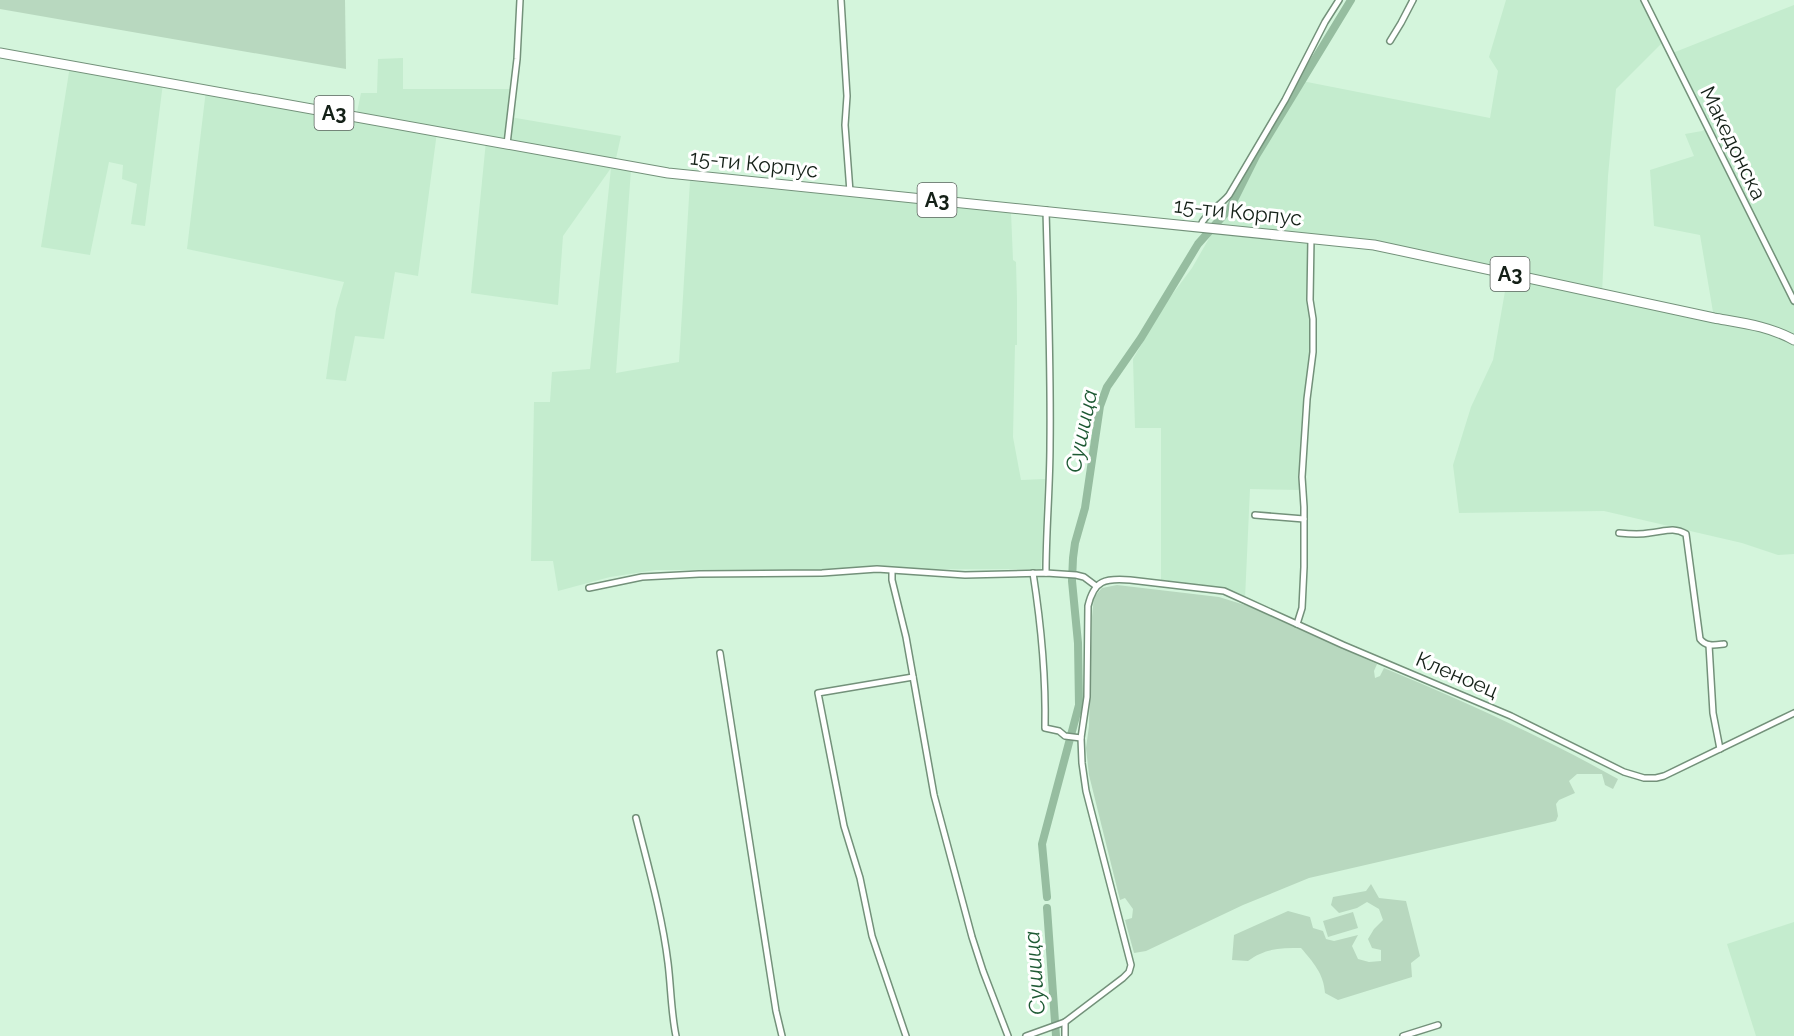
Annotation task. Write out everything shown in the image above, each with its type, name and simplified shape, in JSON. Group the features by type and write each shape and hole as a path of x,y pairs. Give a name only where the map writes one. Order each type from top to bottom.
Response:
{"main road":[{"name":"A3","path":"0,53 507,144"},
{"name":"15-ти Корпус","path":"507,144 668,173 1374,245 1755,325 1794,340"}],"street":[{"path":"507,144 517,59 520,0"},
{"path":"841,0 847,96 845,125 850,192"},
{"path":"1203,227 1203,219 1219,207 1229,195 1285,100 1325,22 1339,0"},
{"path":"1390,41 1413,0"},
{"name":"Македонска","path":"1644,0 1794,301"},
{"path":"1046,210 1050,418 1047,573"},
{"path":"1298,624 1302,608 1304,519 1302,477 1313,343 1310,300 1311,238"},
{"path":"1255,515 1304,519"},
{"path":"1619,533 1651,533 1669,529 1686,534 1699,635 1702,642 1709,645 1724,644"},
{"path":"589,588 620,580 652,576 822,573 877,569 965,575 1065,574 1084,578 1096,586 1090,596 1087,614 1087,697 1081,738 1082,763 1086,791 1131,965 1129,972 1123,978 1065,1022 1026,1036"},
{"path":"892,571 934,795 972,937 1008,1036"},
{"path":"1034,573 1046,690 1045,728 1059,731 1065,736 1081,738"},
{"name":"Кленоец","path":"1096,586 1103,581 1114,579 1224,591 1511,716 1624,772 1644,778 1656,778 1794,713"},
{"path":"1709,645 1713,713 1720,749"},
{"path":"720,653 774,1000 782,1036"},
{"path":"906,1036 872,936 860,878 844,826 818,693 913,677"},
{"path":"636,818 668,962 676,1036"},
{"path":"1065,1022 1065,1036"},
{"path":"1403,1036 1438,1025"}],"shaded area":[{"path":"0,0 345,0 346,69 0,9"},
{"path":"1506,0 1644,0 1664,41 1616,89 1608,176 1602,293 1714,318 1700,235 1654,226 1650,170 1694,156 1685,134 1708,128 1670,54 1794,5 1794,554 1778,555 1742,543 1604,511 1459,513 1453,465 1471,407 1493,360 1508,274 1312,238 1313,319 1303,490 1250,489 1245,599 1224,591 1161,584 1161,428 1135,428 1133,359 1165,304 1192,268 1215,228 1230,208 1302,81 1490,118 1498,71 1489,57"},
{"path":"403,58 403,89 514,89 510,117 621,136 615,163 631,170 616,373 679,362 690,181 1011,212 1017,299 1013,437 1021,480 1045,479 1041,569 656,570 610,577 558,591 553,561 531,561 534,402 550,402 552,372 590,369 611,168 563,236 558,305 471,293 486,141 437,132 418,276 395,272 384,339 355,336 346,381 326,379 336,309 344,282 187,249 206,90 356,117 361,93 377,93 378,59"},
{"path":"70,66 163,83 145,226 131,224 137,184 122,179 123,165 109,162 90,255 41,247"},
{"path":"1117,585 1219,597 1248,606 1377,664 1374,671 1375,678 1380,676 1384,668 1503,720 1618,779 1613,789 1605,785 1602,774 1577,774 1569,781 1575,793 1559,800 1556,804 1558,816 1556,821 1309,878 1243,905 1146,951 1134,953 1125,920 1132,918 1133,909 1125,898 1120,900 1089,775 1086,748 1089,726 1094,597 1102,588"},
{"path":"1371,884 1379,898 1406,901 1420,956 1411,963 1412,977 1338,1000 1325,993 1320,974 1301,948 1267,951 1248,961 1232,960 1234,935 1288,911 1310,917 1313,928 1323,931 1326,939 1334,941 1358,935 1352,946 1358,959 1369,962 1381,961 1381,950 1372,948 1368,939 1383,920 1379,909 1367,902 1357,908 1339,913 1331,905 1333,897 1366,891"},
{"path":"1353,912 1358,928 1328,937 1323,921"},
{"path":"1794,922 1794,1036 1756,1036 1727,944"}],"waterway":[{"name":"Сушица","path":"1047,897 1042,844 1079,705 1078,643 1072,581 1073,558 1085,508 1100,406 1107,387 1141,338 1198,244 1230,208 1256,156 1351,0"},
{"name":"Сушица","path":"1047,908 1056,1036"}]}
